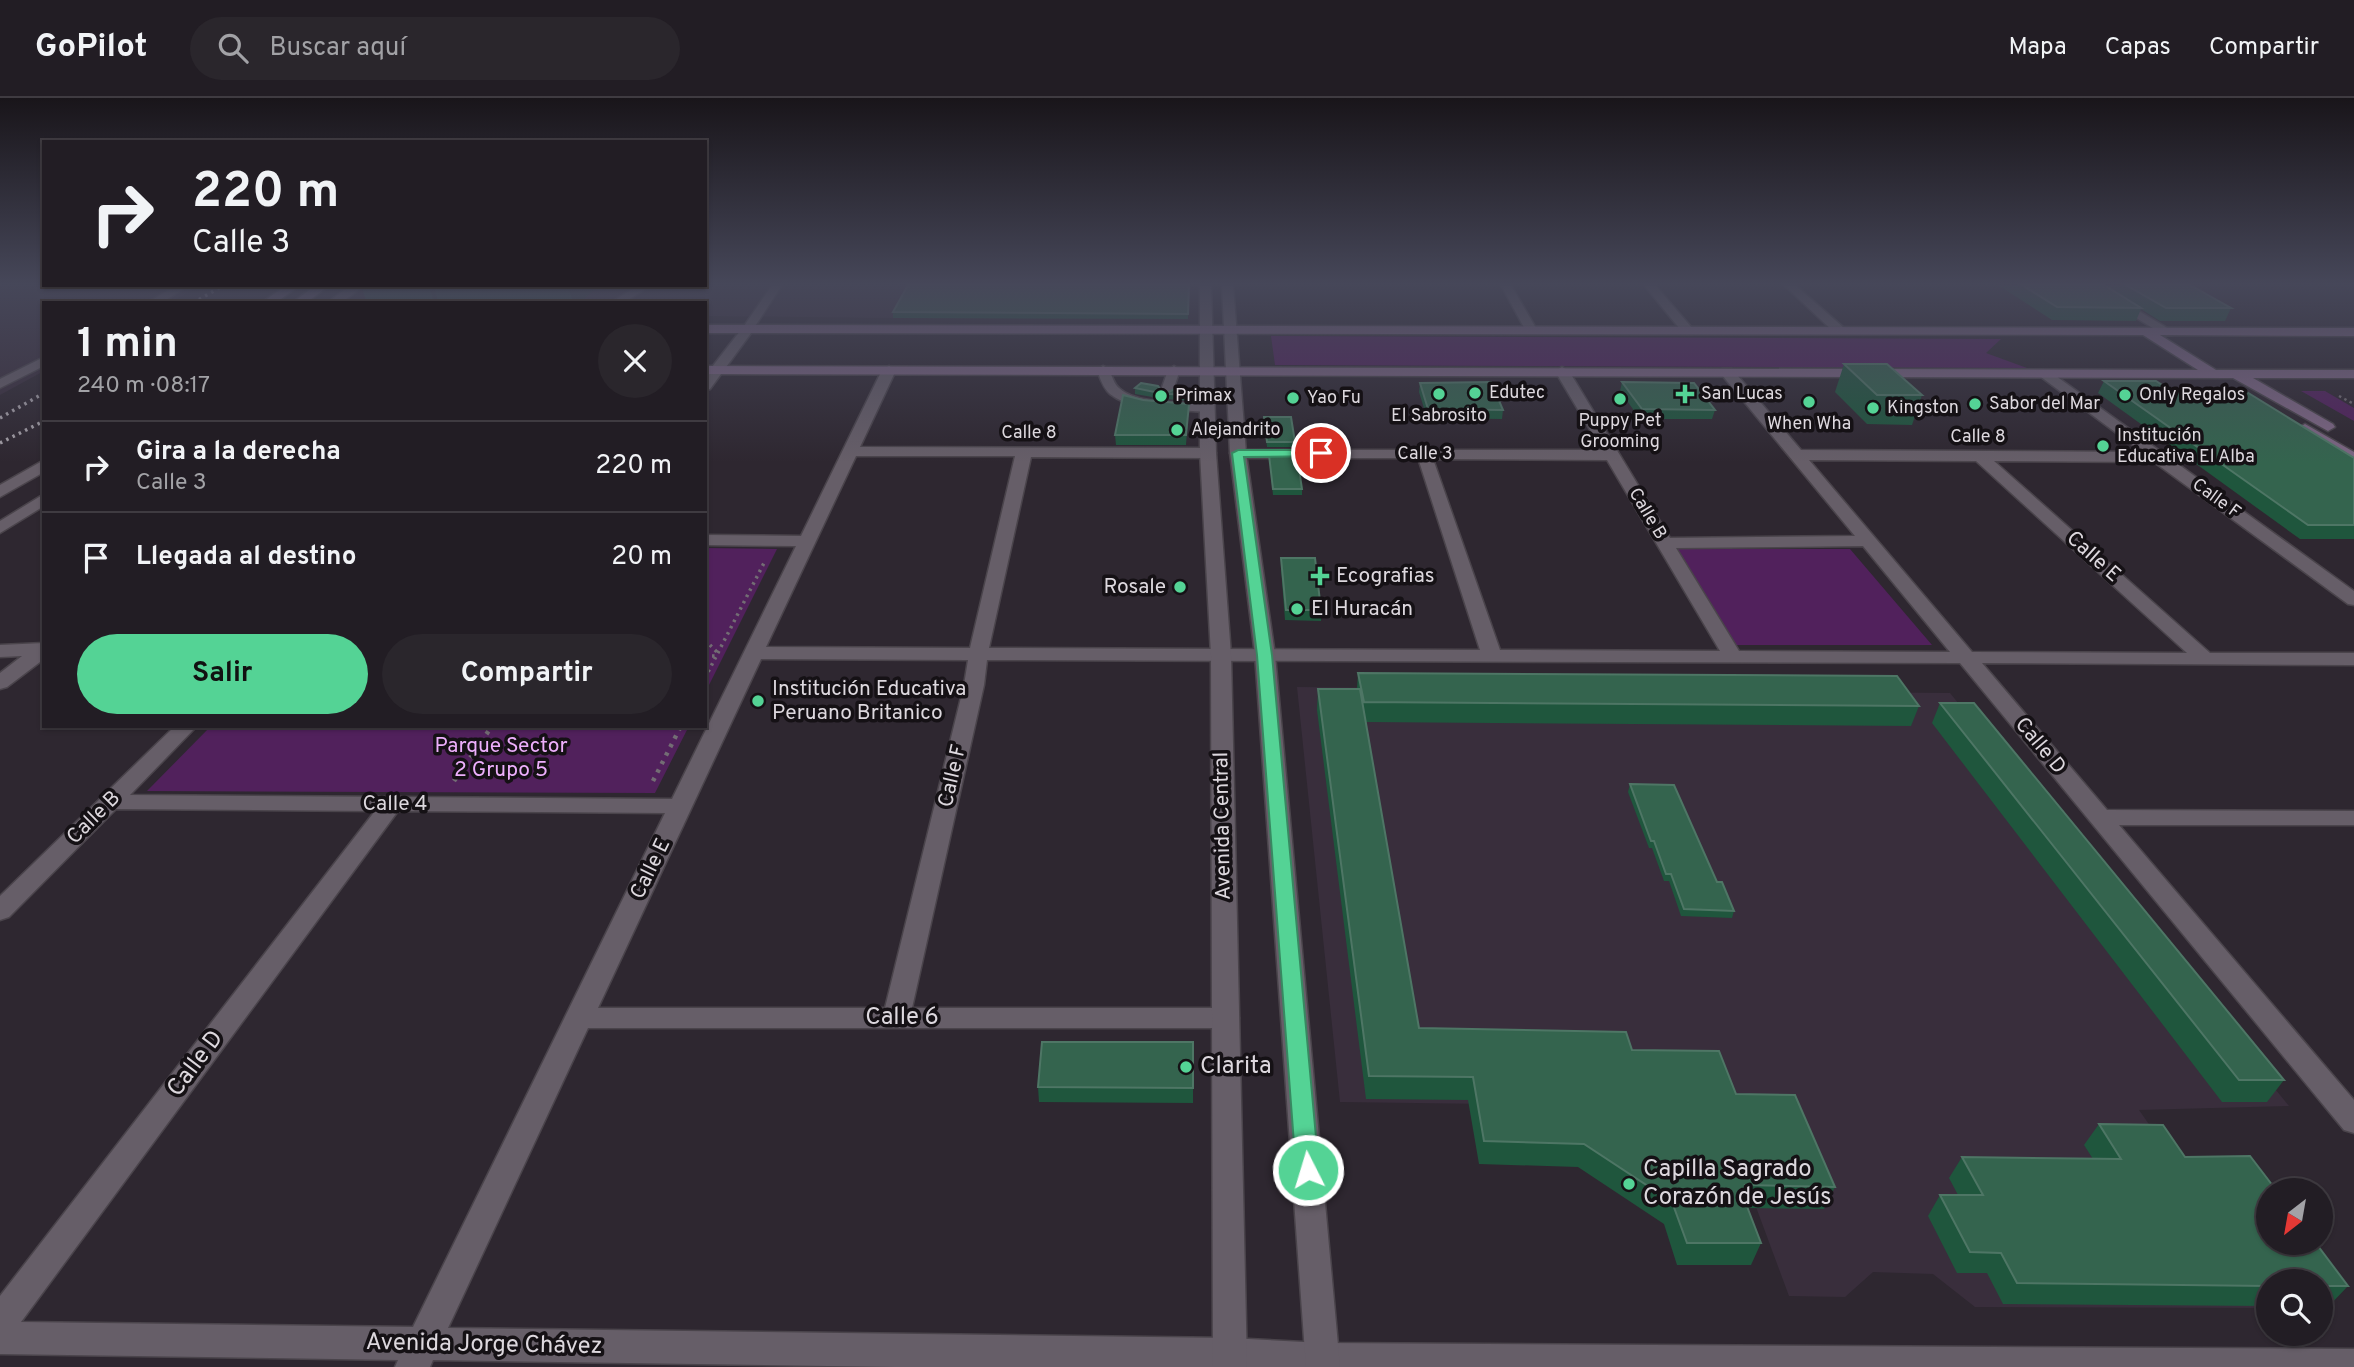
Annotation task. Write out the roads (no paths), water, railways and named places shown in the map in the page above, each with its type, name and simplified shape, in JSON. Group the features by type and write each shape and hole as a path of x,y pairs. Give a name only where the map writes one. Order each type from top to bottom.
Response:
{"main road":[{"path":"2166,344 2354,458"},
{"path":"2188,344 2354,442"},
{"path":"711,370 2354,374"}],"street":[{"path":"711,370 734,344"},
{"name":"Avenida Central","path":"1206,344 1208,453 1221,655 1230,1361"},
{"path":"1231,344 1238,453 1265,655 1323,1364"},
{"name":"Calle E","path":"418,1356 889,370"},
{"name":"Calle B","path":"1562,371 1732,657"},
{"name":"Calle D","path":"1727,372 2354,1121"},
{"name":"Calle F","path":"2044,374 2354,600"},
{"name":"Calle 8","path":"850,452 1208,453"},
{"name":"Calle F","path":"896,1018 974,685 978,654 1024,452"},
{"name":"Calle 3","path":"1238,453 1612,455"},
{"path":"1424,454 1492,656"},
{"name":"Calle 8","path":"1796,455 2159,457"},
{"name":"Calle E","path":"1980,456 2206,659"},
{"path":"0,492 42,466"},
{"path":"0,528 42,500"},
{"path":"707,540 808,541"},
{"path":"1664,543 1868,541"},
{"path":"0,650 42,650"},
{"path":"0,684 42,651"},
{"path":"753,653 2354,659"},
{"name":"Calle B","path":"0,911 185,728"},
{"name":"Calle 4","path":"110,802 681,806"},
{"name":"Calle D","path":"0,1323 392,804"},
{"path":"2099,817 2354,818"},
{"name":"Calle 6","path":"579,1018 1225,1018"},
{"name":"Avenida Jorge Chávez","path":"0,1338 418,1356 1230,1361 1323,1364 2354,1366"}],"lane":[{"path":"0,384 42,361"},
{"path":"1102,370 1112,389 1124,396 1165,399 1207,408"},
{"path":"1165,399 1174,370"}],"railway":[{"path":"0,418 42,394"},
{"path":"0,443 42,422"}],"place":[{"name":"Edutec","path":"1475,393"},
{"name":"El Sabrosito","path":"1439,394"},
{"name":"San Lucas","path":"1685,394"},
{"name":"Only Regalos","path":"2125,395"},
{"name":"Primax","path":"1161,396"},
{"name":"Yao Fu","path":"1293,398"},
{"name":"Puppy Pet Grooming","path":"1620,399"},
{"name":"When Wha","path":"1809,402"},
{"name":"Sabor del Mar","path":"1975,404"},
{"name":"Kingston","path":"1873,408"},
{"name":"Alejandrito","path":"1177,430"},
{"name":"Institución Educativa El Alba","path":"2103,446"},
{"name":"Ecografias","path":"1320,576"},
{"name":"Rosale","path":"1180,587"},
{"name":"El Huracán","path":"1297,609"},
{"name":"Institución Educativa Peruano Britanico","path":"758,701"},
{"name":"Clarita","path":"1186,1067"},
{"name":"Capilla Sagrado Corazón de Jesús","path":"1629,1184"}],"park label":[{"name":"Parque Sector 2 Grupo 5","path":"501,758"}]}
